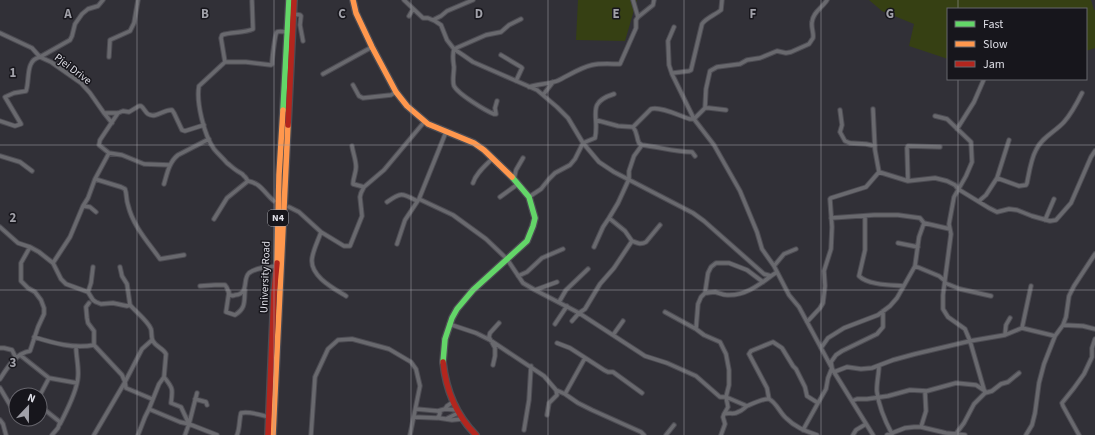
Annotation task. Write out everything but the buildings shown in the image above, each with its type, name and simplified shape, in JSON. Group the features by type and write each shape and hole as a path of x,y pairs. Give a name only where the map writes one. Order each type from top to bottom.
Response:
{"main road":[{"name":"University Road","path":"274,435 274,293 277,266 279,175 289,0"},
{"name":"University Road","path":"268,435 269,417 273,397 294,0"},
{"path":"353,0 356,13 372,47 396,92 407,106 428,124 474,143 484,150 529,196 535,218 526,241 518,250 464,298 454,312 443,347 443,361 448,391 462,419 476,435"}],"street":[{"path":"0,34 32,48 40,57 70,40 75,24 82,14 88,9 98,6 103,0"},
{"path":"109,57 110,40 130,31 134,23 138,0"},
{"path":"404,0 423,18 436,21 441,25 447,40 454,49 473,62 537,90 568,118 583,143 599,162 614,172 698,217 764,274 771,276"},
{"path":"432,20 446,11 473,0"},
{"path":"633,0 638,17"},
{"path":"529,87 537,84 553,82 591,65 620,64 636,28 636,20 653,4 654,0"},
{"path":"672,74 691,70 702,24 704,21 721,10 722,0"},
{"path":"694,119 705,108 706,89 710,71 718,67 740,64 747,60 767,56 776,52 791,52 809,44 813,38 813,17 827,0"},
{"path":"225,62 221,38 222,35 249,31 253,29 252,1"},
{"path":"409,16 413,9"},
{"path":"294,14 301,16 300,25 303,41"},
{"path":"497,101 495,108 496,114 494,114 481,108 459,93 454,85 452,55 454,49 486,35 501,32 509,25 521,19"},
{"path":"674,27 668,41 669,65 672,74 694,119 714,145 740,191 757,232 762,249 778,272 789,295 799,307 833,370 873,435"},
{"path":"274,201 268,196 264,189 248,181 244,175 231,166 215,150 204,125 197,97 199,86 225,62 246,62 271,65 276,33 287,32"},
{"path":"323,74 372,47"},
{"path":"501,55 522,68 516,81"},
{"name":"Pjei Drive","path":"0,121 15,126 21,124 5,97 26,90 28,71 35,58 40,57 51,62 81,83 112,123"},
{"path":"958,129 974,102 984,80"},
{"path":"543,95 553,82"},
{"path":"353,85 359,96 363,98 391,95 396,92"},
{"path":"997,178 1019,186 1026,186 1036,150 1044,138 1064,123 1077,104 1082,93"},
{"path":"529,196 540,189 555,173 570,165 575,159 583,143 595,138 595,110 598,102 605,97 614,94"},
{"path":"104,113 118,113 123,111 130,112 138,106 141,106 148,114 151,115 161,113 168,109 172,110 182,130 184,131 204,125"},
{"path":"596,120 618,126 633,127 651,109 654,108 694,119"},
{"path":"705,108 726,110"},
{"path":"873,109 875,146 880,172"},
{"path":"840,110 842,125 840,132 845,140 850,143 875,146"},
{"path":"118,113 100,140 99,145 109,153 122,155 144,164 170,165"},
{"path":"935,116 947,120 971,142 972,162 954,197 949,224 951,234 943,295 943,309 948,317 965,329 985,392"},
{"path":"289,207 299,212 321,232 344,246 350,246 362,216 360,197 364,187 384,170 424,121"},
{"path":"633,127 637,134 639,143 642,145 679,152 692,152 695,156"},
{"path":"397,244 405,220 418,200 446,132"},
{"path":"164,184 170,165 174,158 209,139"},
{"path":"978,201 986,195 997,178 1009,140"},
{"path":"594,247 603,227 618,203 629,179 629,171 634,156 642,145"},
{"path":"352,146 356,165 352,182 353,184 364,187"},
{"path":"908,181 908,146 940,147"},
{"path":"880,172 908,181 935,178 947,181 997,212 1010,209 1017,210 1050,221 1056,220 1071,203 1095,151"},
{"path":"53,263 70,237 95,179 109,153"},
{"path":"0,156 20,162 32,171"},
{"path":"473,183 485,166 493,158"},
{"path":"500,197 516,181 516,168 523,158"},
{"path":"807,322 820,308 823,302 825,286 824,271 831,249 832,227 830,199 866,187 880,172"},
{"path":"95,179 125,189 127,193 127,204 136,227 160,259 184,255"},
{"path":"214,220 227,198 248,181"},
{"path":"387,202 402,194 453,215 486,239 507,259 523,283 579,313 645,356 667,363 692,374 720,397 726,397 747,406"},
{"path":"1045,220 1054,199"},
{"path":"83,206 96,212"},
{"path":"831,218 874,214 898,215 920,218 924,223 950,229"},
{"path":"865,216 865,250 859,276 879,285 903,286"},
{"path":"609,218 625,231 632,241 643,244 660,225"},
{"path":"821,348 828,338 839,331 884,311 897,298 915,266 924,223"},
{"path":"1,230 18,243 39,252 53,263 61,279 66,284 88,292 96,302 101,304 113,303 127,306 130,305"},
{"path":"321,232 312,258 312,265 323,281 346,296"},
{"path":"572,321 585,309 600,284 614,268 632,241"},
{"path":"898,243 918,247"},
{"path":"0,379 16,358 24,352 30,350 44,314 44,308 41,300 35,292 21,281 21,263 30,247"},
{"path":"774,266 784,254 796,249"},
{"path":"518,276 527,272 542,258 563,250"},
{"path":"1026,435 1033,418 1044,364 1066,317 1069,296 1095,254"},
{"path":"696,329 698,304 705,293 708,273 711,267 716,263 729,264 747,270 763,282"},
{"path":"88,292 91,283 93,266"},
{"path":"229,292 226,312 235,315 241,311 244,306 245,287 247,276 250,272 257,269 277,266"},
{"path":"915,266 939,276 945,282 960,289 991,296"},
{"path":"120,267 122,276 127,284 130,305 150,328 152,340 166,354 164,377 152,399 138,435"},
{"path":"559,302 566,290 588,269"},
{"path":"705,293 714,292 725,295 736,295 744,293 778,272"},
{"path":"535,290 557,282"},
{"path":"200,286 226,285 232,296 240,295 245,287"},
{"path":"1022,328 1031,286"},
{"path":"89,303 86,307 87,318 88,323 94,331 94,345 122,375 126,388 152,399"},
{"path":"555,324 567,306"},
{"path":"833,370 831,362 836,355 877,334 883,327 884,311"},
{"path":"666,312 704,335 720,342 726,354 729,370 729,385 726,397 728,407 723,417 725,424 721,435"},
{"path":"1005,335 1006,325 1010,318"},
{"path":"613,335 623,321"},
{"path":"493,365 495,348 489,337 490,333 499,323"},
{"path":"449,324 490,340 531,366 544,376 556,390 578,403 641,432 644,435"},
{"path":"1063,325 1084,326 1095,329"},
{"path":"803,430 826,389 828,378 833,370 847,367 866,369 872,368 915,354 970,341 1005,335 1022,328 1056,336"},
{"path":"34,337 56,344 76,346 94,345"},
{"path":"311,435 315,377 328,349 338,340 352,339 390,349 411,362 416,369 420,386 410,435"},
{"path":"1080,435 1062,403 1084,374 1092,357 1092,348 1095,339"},
{"path":"94,435 125,382 142,349 152,340"},
{"path":"557,342 570,348 604,370 613,372 642,393"},
{"path":"816,435 797,427 784,417 774,403 769,399 767,388 749,354 751,351 773,342 782,348 796,369 805,387 807,396 818,403"},
{"path":"52,435 60,424 77,383 76,346"},
{"path":"0,348 12,350 16,358"},
{"path":"20,355 49,378 77,383"},
{"path":"565,394 585,358"},
{"path":"524,430 529,400 531,366"},
{"path":"879,366 877,389 878,397 890,435 904,428 920,427 955,435 965,435"},
{"path":"955,435 964,423 974,404 985,392 992,391 1001,384 1008,382 1019,373"},
{"path":"164,377 171,384 173,393 171,403 180,408 189,424"},
{"path":"44,387 49,378"},
{"path":"852,401 910,390 925,391 956,383 976,385 985,392"},
{"path":"0,388 8,402"},
{"path":"547,415 549,403 557,395 556,390"},
{"path":"920,427 926,410 925,391"},
{"path":"185,435 197,393"},
{"path":"196,399 206,402 207,405"},
{"path":"724,414 729,412 734,414 747,406 764,399 769,399"},
{"path":"445,410 447,406 453,402"},
{"path":"149,409 216,435"},
{"path":"416,409 457,411"},
{"path":"445,410 448,414 446,419"},
{"path":"438,411 440,413 439,418"},
{"path":"446,419 457,411"},
{"path":"238,435 241,413 244,412 269,417"},
{"path":"48,413 60,422 60,424"},
{"path":"414,417 452,420 462,419"},
{"path":"0,420 3,424 6,435"},
{"path":"854,435 856,430 866,424"},
{"path":"666,435 674,425"}],"green space":[{"path":"578,0 637,0 625,41 576,40"},
{"path":"869,0 1091,0 1095,10 1095,48 1087,51 1087,8 947,8 947,59 909,46 914,24 882,11"}],"traffic: fast":[{"path":"283,110 289,0"},
{"path":"443,362 445,339 452,318 457,309 473,290 527,241 533,226 535,218 529,197 512,177"}],"traffic: slow":[{"path":"353,0 356,13 372,47 396,92 407,106 428,124 474,143 484,150 512,177"},
{"path":"277,263 279,175 283,110"},
{"path":"273,435 288,125"}],"traffic: jam":[{"path":"288,125 294,0"},
{"path":"268,435 274,293 277,263"},
{"path":"443,362 444,372 453,402 463,419 476,435"}]}
